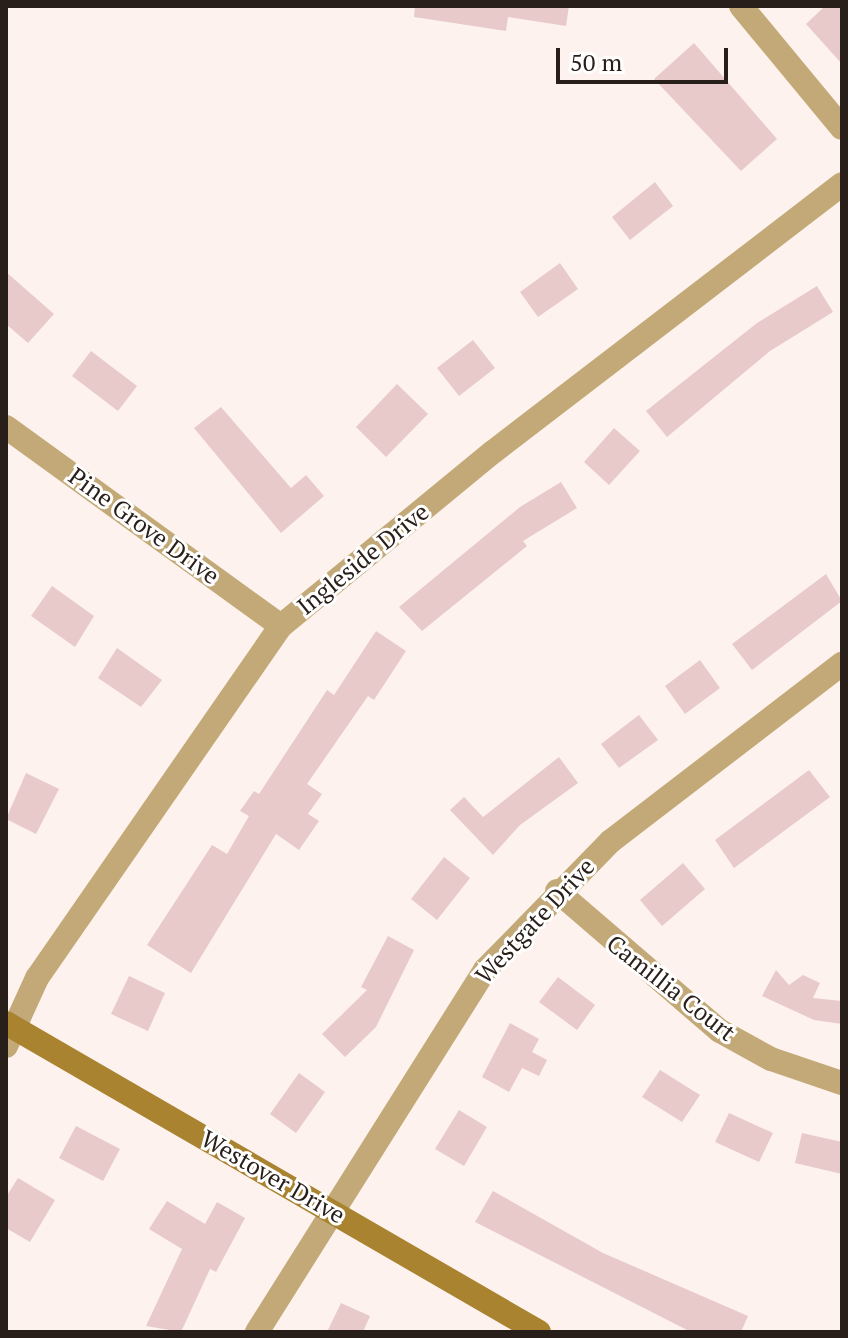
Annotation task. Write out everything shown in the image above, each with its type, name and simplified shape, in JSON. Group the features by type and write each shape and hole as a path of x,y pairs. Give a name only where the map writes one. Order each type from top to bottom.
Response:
{"street":[{"path":"741,6 842,128"},
{"name":"Ingleside Drive","path":"9,1032 37,978 281,626 493,452 842,184"},
{"name":"Pine Grove Drive","path":"6,427 281,626"},
{"name":"Westgate Drive","path":"257,1332 331,1210 485,970 557,891 611,841 842,664"},
{"name":"Camillia Court","path":"557,891 720,1031 771,1059 842,1083"},
{"name":"Westover Drive","path":"9,1032 331,1210 539,1332"}],"building":[{"path":"415,6 569,6 566,26 508,17 506,31 414,17"},
{"path":"825,6 842,6 842,64 806,24"},
{"path":"694,43 777,139 741,171 654,79"},
{"path":"655,182 673,206 630,240 612,217"},
{"path":"560,263 578,289 538,317 520,292"},
{"path":"6,272 54,314 28,343 6,324"},
{"path":"817,286 833,312 770,351 667,437 646,411 757,323"},
{"path":"473,340 495,368 459,396 437,368"},
{"path":"91,351 137,386 118,411 72,376"},
{"path":"397,384 428,414 386,457 356,427"},
{"path":"221,407 291,488 306,475 324,496 281,533 194,428"},
{"path":"614,428 640,451 609,485 584,462"},
{"path":"561,482 577,508 523,541 527,546 422,631 399,607 520,507"},
{"path":"826,574 842,601 752,670 732,644"},
{"path":"52,586 94,616 75,647 31,616"},
{"path":"376,631 406,651 374,700 368,696 307,784 322,794 308,814 319,821 299,850 276,834 191,973 147,945 212,845 227,854 249,816 240,811 254,791 259,794 327,690 334,695"},
{"path":"117,648 162,680 141,707 98,678"},
{"path":"700,660 720,688 685,714 665,686"},
{"path":"639,715 658,740 619,768 601,744"},
{"path":"559,757 578,783 520,825 493,855 450,810 464,797 483,817"},
{"path":"809,770 830,797 734,868 715,840"},
{"path":"26,773 59,789 36,834 6,819"},
{"path":"444,857 470,878 437,920 411,899"},
{"path":"683,863 705,889 662,926 640,900"},
{"path":"388,936 414,950 376,1027 345,1057 322,1034 367,990 361,987"},
{"path":"776,970 789,985 803,975 820,983 813,998 842,1001 842,1024 814,1020 762,996"},
{"path":"129,976 165,993 148,1031 111,1014"},
{"path":"558,977 595,1005 577,1030 539,1002"},
{"path":"510,1023 539,1039 532,1052 547,1060 539,1076 522,1068 509,1092 482,1077"},
{"path":"660,1070 700,1095 682,1122 642,1097"},
{"path":"299,1073 325,1092 296,1133 270,1114"},
{"path":"459,1110 487,1127 464,1166 435,1149"},
{"path":"729,1113 773,1133 759,1162 715,1142"},
{"path":"76,1126 120,1149 103,1181 59,1158"},
{"path":"802,1133 842,1142 842,1174 795,1163"},
{"path":"18,1178 55,1200 30,1242 6,1228 6,1197"},
{"path":"493,1191 603,1253 748,1316 741,1332 691,1332 475,1222"},
{"path":"167,1201 205,1224 217,1202 245,1218 216,1272 210,1269 181,1332 146,1326 182,1249 149,1229"},
{"path":"341,1303 370,1316 363,1332 327,1332"}]}
